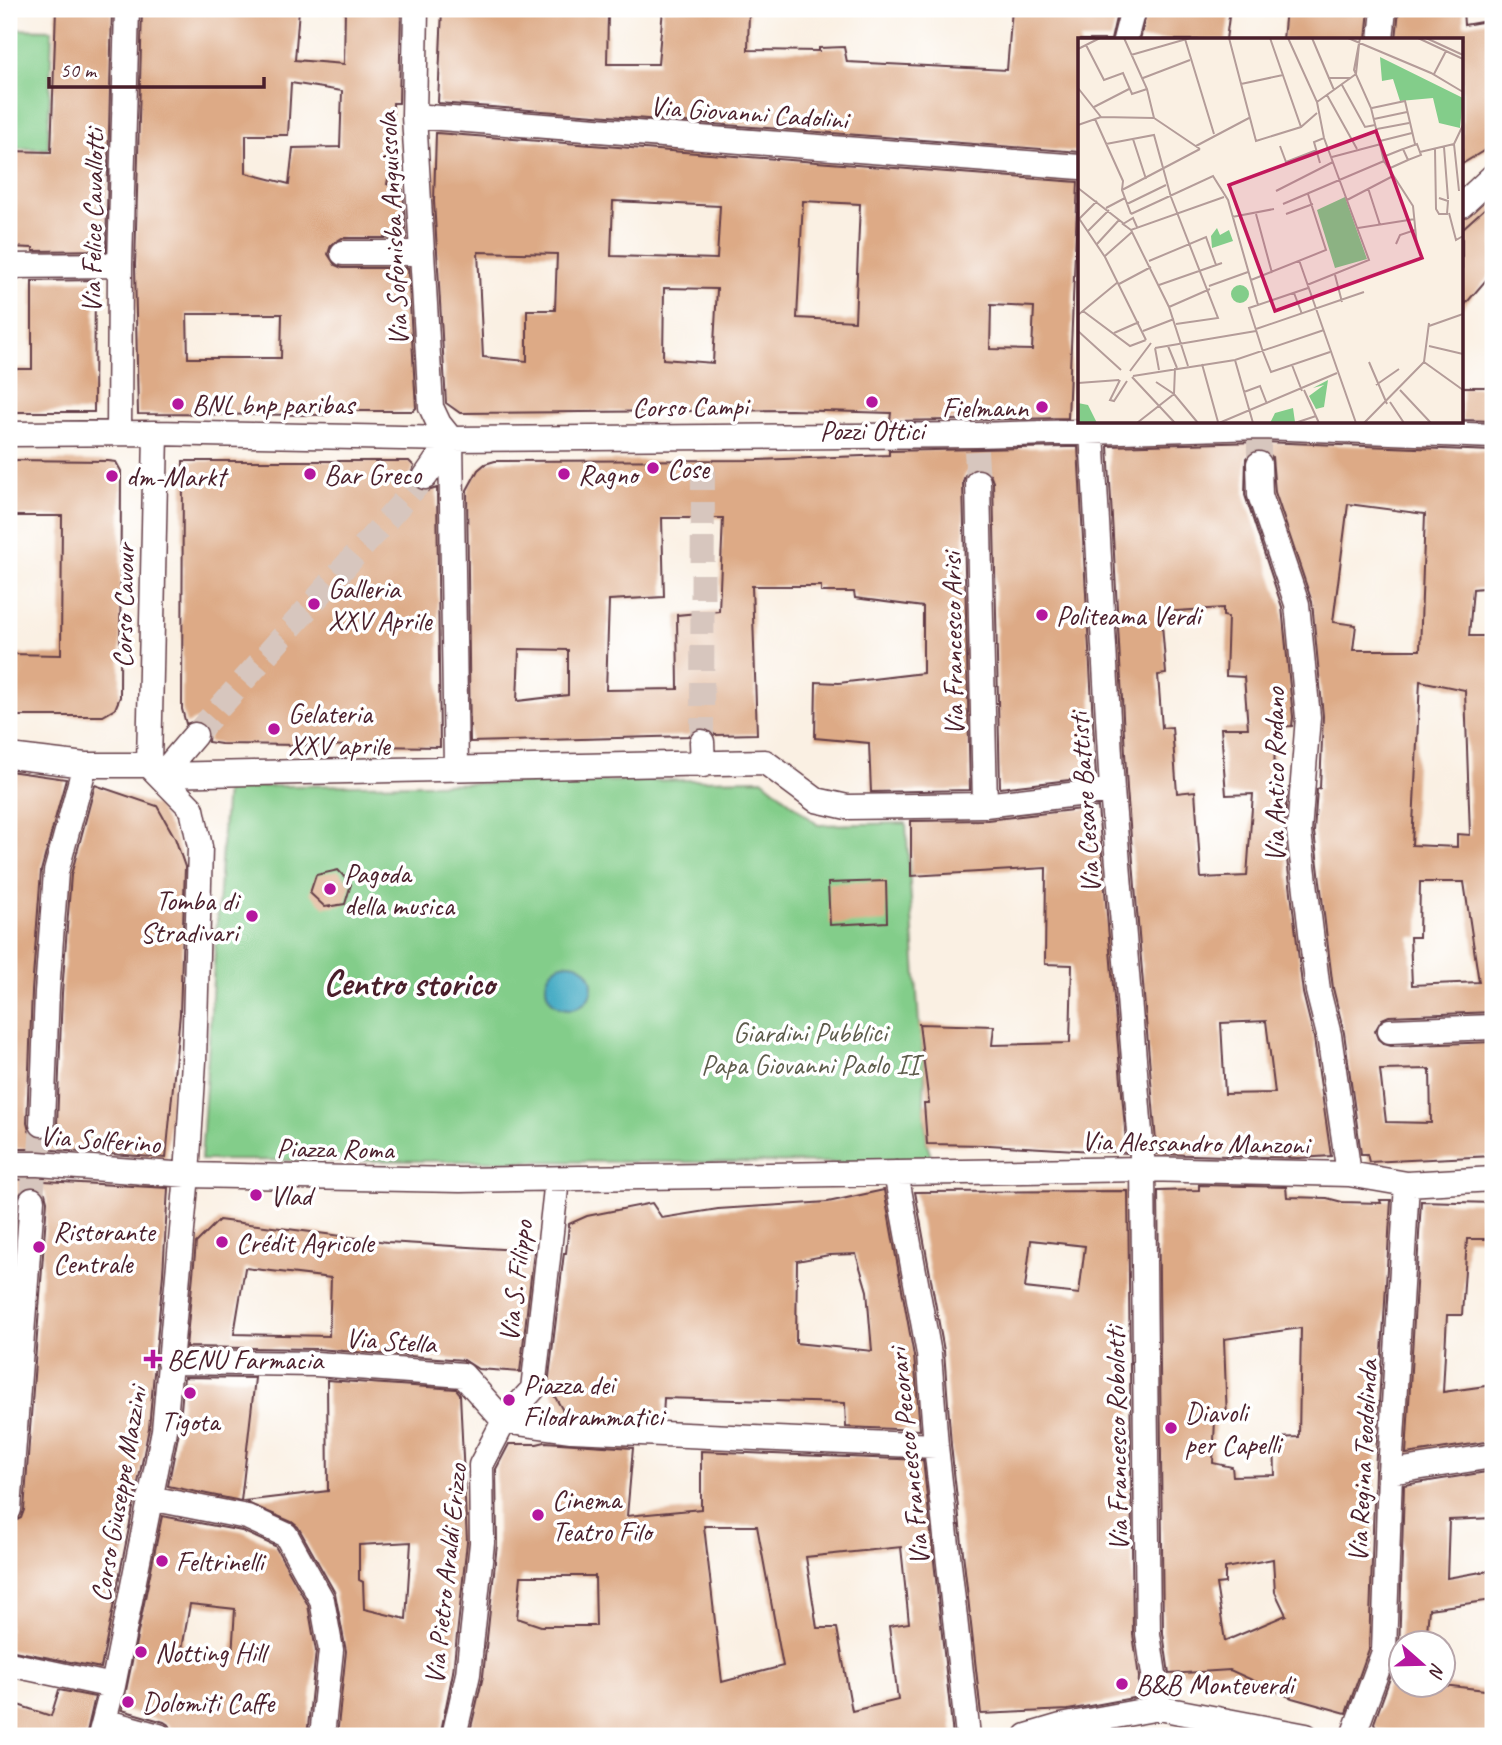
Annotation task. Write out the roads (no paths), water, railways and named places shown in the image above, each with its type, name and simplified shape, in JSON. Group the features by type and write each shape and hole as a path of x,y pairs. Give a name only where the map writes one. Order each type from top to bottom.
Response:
{"street":[{"name":"Via Felice Cavallotti","path":"119,433 120,265 127,9"},
{"name":"Via Sofonisba Anguissola","path":"416,9 414,116 431,407 439,425 451,439"},
{"path":"1126,38 1133,9"},
{"path":"1381,38 1384,9"},
{"name":"Via Giovanni Cadolini","path":"414,116 1078,167"},
{"path":"1464,203 1493,176"},
{"path":"343,253 422,253"},
{"path":"9,266 120,265"},
{"name":"Corso Campi","path":"9,434 156,433 703,447 977,443 1085,428 1262,429 1493,436"},
{"name":"Via Cesare Battisti","path":"1085,428 1094,492 1112,790 1143,1169"},
{"name":"Corso Cavour","path":"155,770 156,433"},
{"path":"425,477 451,439"},
{"path":"451,439 456,767"},
{"name":"Via Antico Rodano","path":"1259,464 1260,495 1297,604 1308,717 1299,832 1318,991 1329,1035 1349,1174"},
{"name":"Via Francesco Arisi","path":"978,482 985,806"},
{"path":"155,770 194,735"},
{"path":"9,756 155,770 456,767 702,754 765,762 816,800 847,807 985,806 1112,790"},
{"path":"42,1124 47,992 56,872 85,765"},
{"path":"155,770 192,809 200,847 195,1036 187,1175"},
{"path":"1390,1031 1493,1027"},
{"name":"Via Solferino","path":"9,1164 37,1163 187,1175"},
{"name":"Via Alessandro Manzoni","path":"896,1172 1143,1169 1349,1174 1406,1184 1493,1179"},
{"name":"Via Francesco Robolotti","path":"1143,1169 1148,1634 1159,1708"},
{"name":"Piazza Roma","path":"187,1175 557,1180 896,1172"},
{"name":"Via Francesco Pecorari","path":"896,1172 929,1354 936,1446 968,1736"},
{"name":"Corso Giuseppe Mazzini","path":"102,1729 164,1430 187,1175"},
{"name":"Via S. Filippo","path":"504,1421 533,1389 557,1180"},
{"name":"Via Regina Teodolinda","path":"1353,1736 1384,1652 1390,1472 1406,1184"},
{"path":"9,1509 32,1200"},
{"name":"Via Stella","path":"169,1362 316,1364 463,1375 504,1421"},
{"path":"504,1421 571,1430 936,1446"},
{"name":"Via Pietro Araldi Erizzo","path":"454,1736 468,1674 482,1543 481,1465 504,1421"},
{"path":"1390,1472 1493,1456"},
{"path":"150,1498 247,1517 286,1535 322,1600 331,1650 322,1736"},
{"path":"9,1664 113,1686"},
{"path":"1027,1736 1061,1731 1159,1708 1204,1727 1306,1736"},
{"path":"102,1729 152,1735"}],"water":[{"path":"569,963 585,970 592,986 585,1002 569,1009 553,1002 546,986 553,970"}],"tunnel":[{"path":"1259,439 1259,464"},
{"path":"976,451 978,482"},
{"path":"702,742 703,459"},
{"path":"195,735 425,477"},
{"path":"40,1153 42,1124"},
{"path":"32,1200 34,1173"}],"place":[{"name":"Pozzi Ottici","path":"872,402"},
{"name":"BNL bnp paribas","path":"178,404"},
{"name":"Fielmann","path":"1042,407"},
{"name":"Cose","path":"653,468"},
{"name":"Bar Greco","path":"310,474"},
{"name":"Ragno","path":"564,474"},
{"name":"dm-Markt","path":"112,476"},
{"name":"Galleria XXV Aprile","path":"314,604"},
{"name":"Politeama Verdi","path":"1042,615"},
{"name":"Gelateria XXV aprile","path":"274,729"},
{"name":"Pagoda della musica","path":"330,889"},
{"name":"Tomba di Stradivari","path":"252,916"},
{"name":"Vlad","path":"256,1195"},
{"name":"Crédit Agricole","path":"222,1242"},
{"name":"Ristorante Centrale","path":"39,1247"},
{"name":"BENU Farmacia","path":"153,1359"},
{"name":"Tigota","path":"190,1393"},
{"name":"Piazza dei Filodrammatici","path":"509,1400"},
{"name":"Diavoli per Capelli","path":"1171,1428"},
{"name":"Cinema Teatro Filo","path":"538,1515"},
{"name":"Feltrinelli","path":"162,1561"},
{"name":"Notting Hill","path":"141,1652"},
{"name":"B&B Monteverdi","path":"1122,1684"},
{"name":"Dolomiti Caffe","path":"128,1702"}],"district":[{"name":"Centro storico","path":"409,983"}],"park label":[{"name":"Giardini Pubblici Papa Giovanni Paolo II","path":"810,1048"}]}
